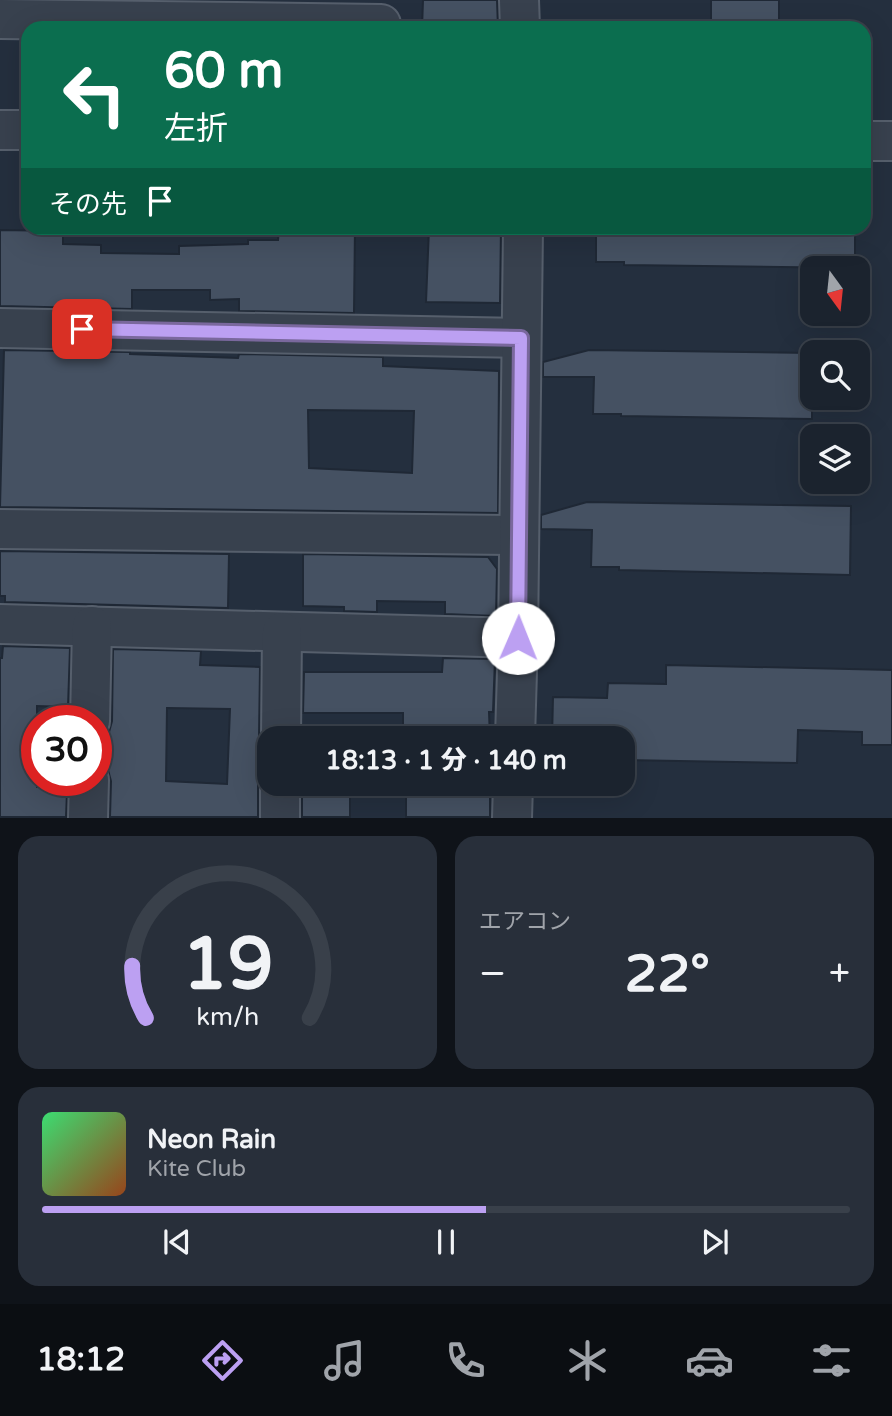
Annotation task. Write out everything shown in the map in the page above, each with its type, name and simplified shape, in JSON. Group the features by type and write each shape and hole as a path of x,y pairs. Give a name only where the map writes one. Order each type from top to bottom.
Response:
{"street":[{"path":"519,0 520,21"},
{"path":"0,19 381,17"},
{"path":"0,130 21,130"},
{"path":"871,141 892,141"},
{"path":"515,726 523,235"},
{"path":"0,328 521,338"},
{"path":"0,529 519,535"},
{"path":"0,624 518,638"},
{"path":"90,705 92,626"},
{"path":"281,726 282,632"},
{"path":"88,817 89,796"},
{"path":"280,796 280,817"},
{"path":"512,817 513,796"}],"building":[{"path":"423,0 497,0 498,21 422,21"},
{"path":"711,0 779,0 779,21 711,21"},
{"path":"0,230 21,230 21,235 63,235 63,244 101,245 101,253 179,254 179,246 248,244 248,240 278,240 278,235 355,235 354,313 239,311 239,299 210,300 210,290 132,290 132,309 0,306"},
{"path":"429,235 501,235 500,303 426,302"},
{"path":"596,235 855,235 855,256 800,256 800,267 624,265 624,262 596,262"},
{"path":"4,350 130,352 238,358 239,354 383,357 383,366 499,371 498,513 0,507","holes":["308,410 414,411 412,473 309,468"]},
{"path":"589,350 800,353 800,410 812,410 812,419 593,414 594,377 543,377 543,362"},
{"path":"587,502 851,506 850,575 619,570 619,567 591,567 592,530 541,529 541,515"},
{"path":"0,551 229,554 228,608 5,602 5,596 0,596"},
{"path":"303,554 488,557 497,569 496,616 445,614 445,602 377,601 377,612 344,611 344,607 303,606"},
{"path":"3,646 70,648 68,705 21,705 21,796 67,796 66,817 0,817"},
{"path":"113,649 201,651 200,665 260,667 259,726 257,726 258,817 110,817","holes":["167,708 230,709 227,784 166,781"]},
{"path":"443,658 495,659 493,712 489,712 490,726 403,726 403,713 303,713 304,672 442,672"},
{"path":"666,665 892,670 892,745 862,745 862,732 798,730 797,763 635,760 635,726 552,726 553,697 607,698 608,683 666,684"},
{"path":"302,796 350,796 350,817 302,817"},
{"path":"406,796 490,796 490,817 406,817"}],"route":[{"path":"82,329 521,338 518,638"}]}
